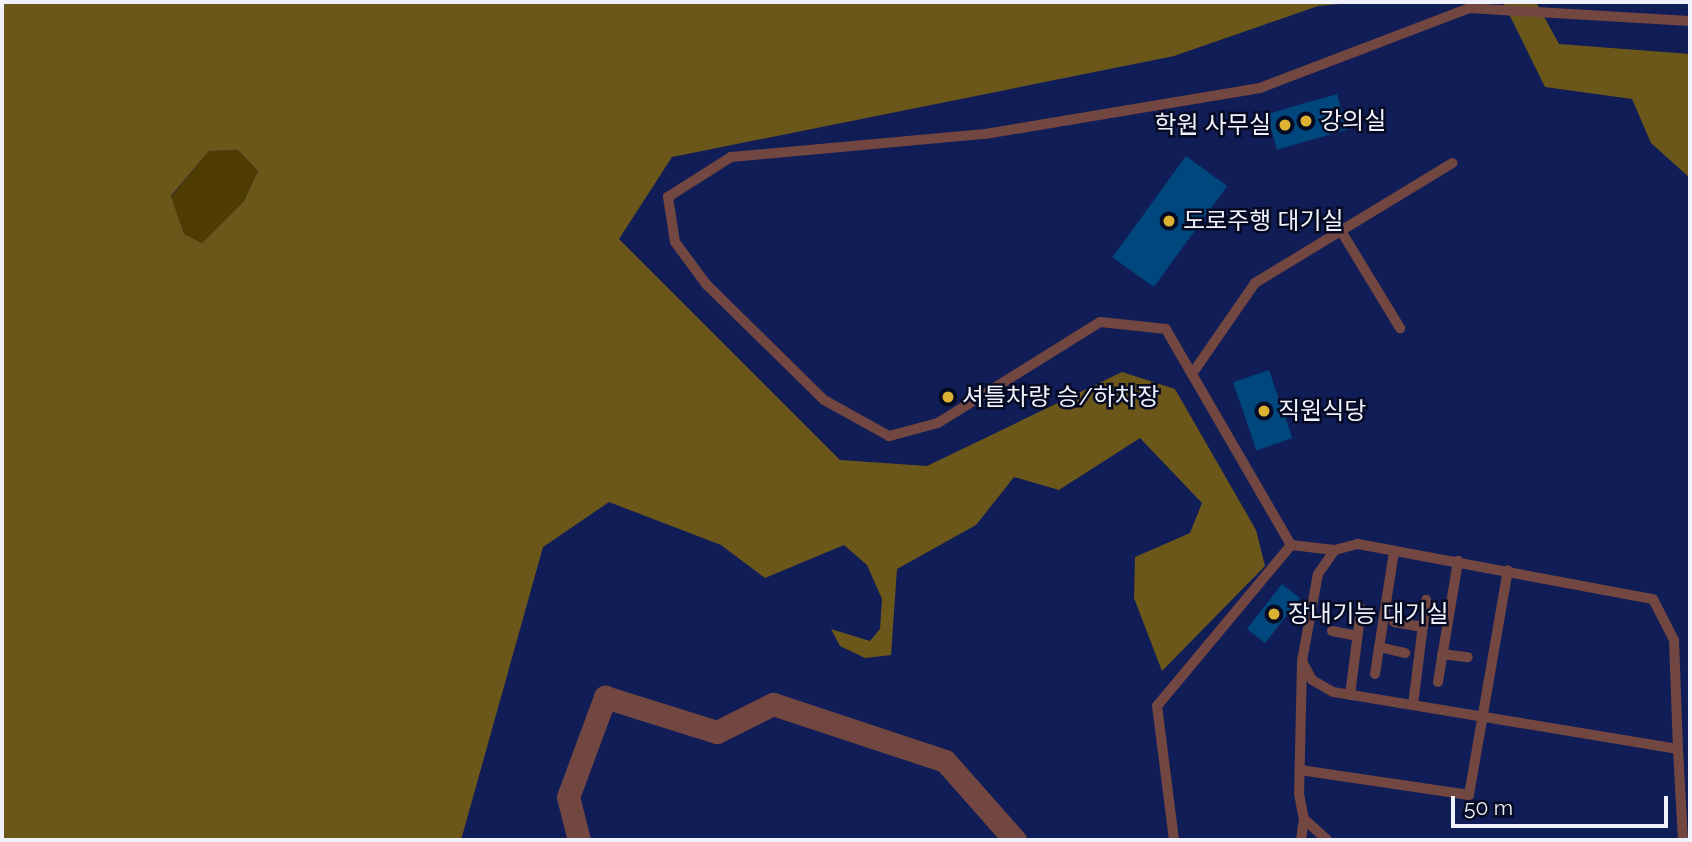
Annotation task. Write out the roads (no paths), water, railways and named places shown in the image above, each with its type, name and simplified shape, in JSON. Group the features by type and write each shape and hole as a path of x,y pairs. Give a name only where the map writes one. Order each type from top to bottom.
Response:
{"street":[{"path":"579,840 568,797 605,697 717,732 773,704 945,761 1015,840"}],"lane":[{"path":"1290,545 1166,329 1100,322 938,423 889,436 824,400 706,284 675,242 667,197 731,157 985,134 1260,88 1469,8 1690,21"},
{"path":"1192,374 1255,283 1452,163"},
{"path":"1341,231 1400,328"},
{"path":"1290,545 1335,550 1358,544 1653,599 1674,640 1683,840"},
{"path":"1174,840 1157,706 1290,545"},
{"path":"1301,840 1304,819 1300,770 1302,662 1318,574 1335,550"},
{"path":"1375,674 1394,551"},
{"path":"1438,682 1458,561"},
{"path":"1300,770 1469,795 1508,570"},
{"path":"1413,705 1426,600"},
{"path":"1350,695 1361,609"},
{"path":"1394,622 1423,627"},
{"path":"1332,631 1357,636"},
{"path":"1379,647 1405,653"},
{"path":"1442,654 1468,657"},
{"path":"1302,662 1312,680 1350,695 1678,749"},
{"path":"1304,819 1327,840"}],"place":[{"name":"강의실","path":"1306,121"},
{"name":"학원 사무실","path":"1285,125"},
{"name":"도로주행 대기실","path":"1169,221"},
{"name":"셔틀차량 승/하차장","path":"948,397"},
{"name":"직원식당","path":"1264,411"},
{"name":"장내기능 대기실","path":"1274,614"}]}
